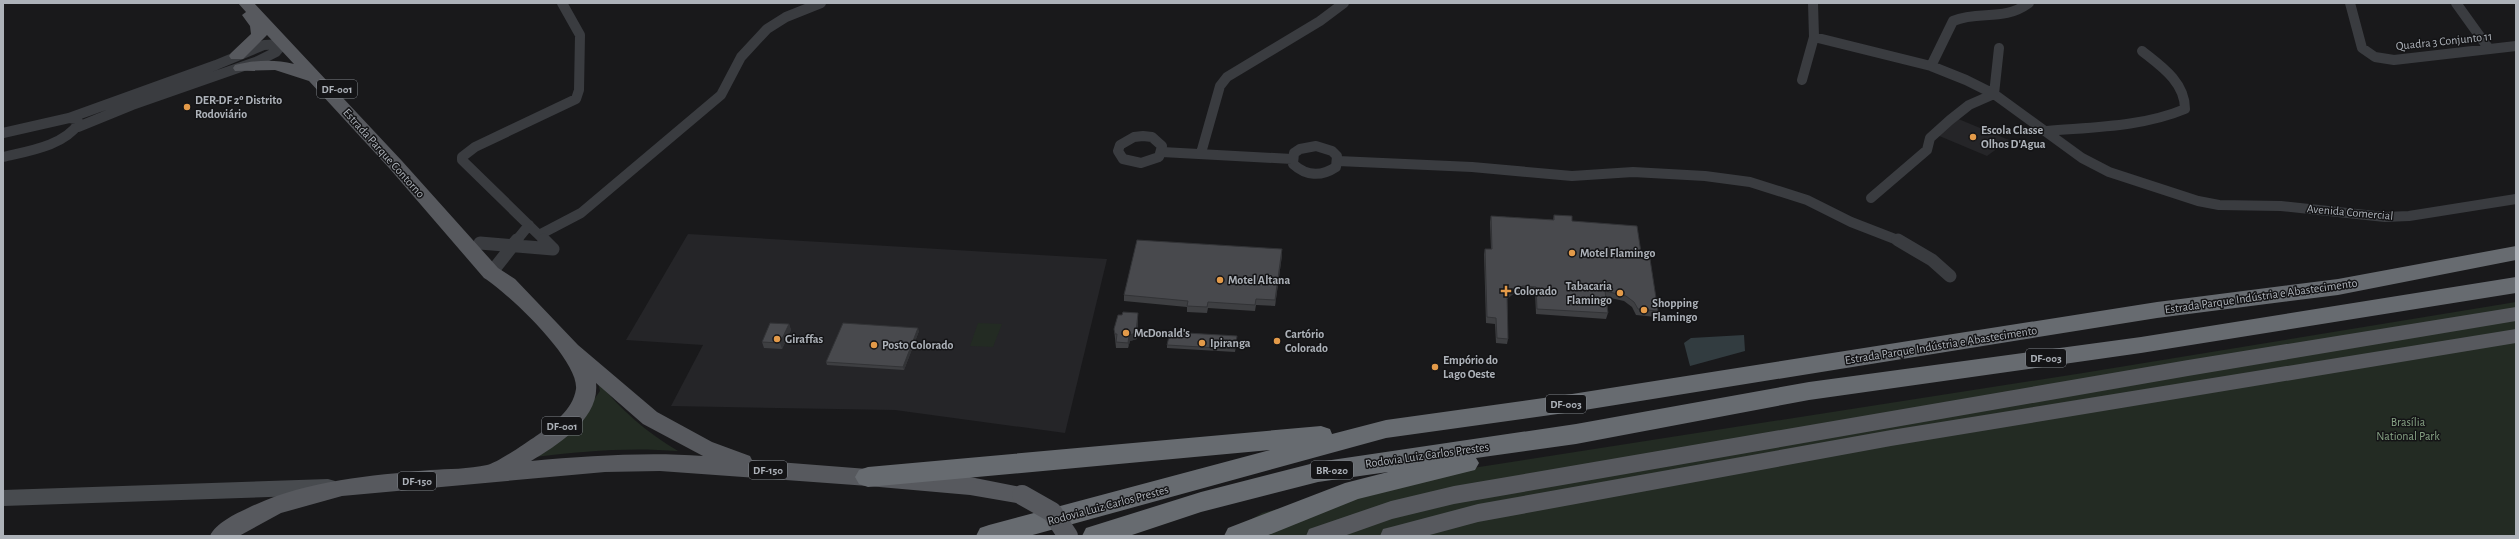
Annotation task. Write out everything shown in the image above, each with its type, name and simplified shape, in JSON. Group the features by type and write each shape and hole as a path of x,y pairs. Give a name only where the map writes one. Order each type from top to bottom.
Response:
{"highway":[{"name":"Estrada Parque Indústria e Abastecimento","path":"1366,433 1572,403 2157,310 2338,287 2516,253"},
{"name":"DF-003","path":"1576,434 1809,391 2140,345 2516,285"},
{"path":"868,477 1249,441 1366,433"},
{"name":"Rodovia Luiz Carlos Prestes","path":"989,536 1366,433"},
{"path":"1238,536 1354,490 1457,465 1504,456 1576,434"},
{"name":"Rodovia Luiz Carlos Prestes","path":"1095,536 1201,502 1318,472 1576,434"}],"main road":[{"path":"239,62 256,40 260,30 240,3"},
{"name":"Estrada Parque Contorno","path":"246,3 288,42 383,136 480,243 494,269"},
{"name":"Estrada Parque Contorno","path":"256,3 318,82 571,350 650,418 704,448 764,470"},
{"path":"239,62 286,65 318,82"},
{"path":"1317,536 1391,510 1454,494 2173,370 2516,314"},
{"path":"1391,536 1478,513 1892,438 2516,336"},
{"name":"Estrada Parque Contorno","path":"491,473 533,451 576,413 586,390 584,376 571,350"},
{"name":"DF-150","path":"221,536 298,497 342,487 566,466 660,462 868,477 904,481 937,490 1019,499"},
{"path":"246,524 275,511 301,504 414,481"},
{"path":"3,498 342,487"},
{"path":"1019,499 1053,526 1059,536"},
{"path":"1019,499 1052,512 1068,536"}],"street":[{"path":"480,243 512,247 554,249 462,160 462,157 475,147 576,99 579,90 580,35 562,3"},
{"path":"539,235 581,213 601,198 721,95 729,86 740,58 751,43 766,28 787,15 822,3"},
{"path":"1201,153 1220,86 1227,77 1320,21 1344,3"},
{"path":"1802,80 1814,37 1813,3"},
{"path":"1931,66 1953,21 1971,17 2004,16 2015,12 2029,3"},
{"name":"Quadra 3 Conjunto 11","path":"2350,3 2362,48 2375,57 2394,60 2516,46"},
{"path":"2456,3 2489,49"},
{"name":"Avenida Comercial","path":"1814,37 1931,66 1994,94 2047,131 2082,158 2109,172 2183,198 2219,206 2281,206 2385,216 2409,216 2516,199"},
{"path":"3,157 44,146 78,127 173,86 239,62 268,57 288,42"},
{"path":"1872,198 1927,150 1930,138 1950,120 1969,105 1994,94 1999,48"},
{"path":"2047,131 2154,119 2174,115 2185,109 2186,102 2180,88 2168,73 2142,51"},
{"path":"3,133 69,118 173,86"},
{"path":"69,118 78,121 78,127"},
{"path":"1292,158 1300,149 1316,146 1332,151 1338,161"},
{"path":"1162,152 1292,158"},
{"path":"1292,158 1293,164 1297,170 1314,175 1331,171 1338,161"},
{"path":"1338,161 1472,167 1572,176 1633,172 1705,176 1750,182 1807,200 1851,222 1894,238 1932,260 1950,276"},
{"path":"494,269 529,225"}],"shaded area":[{"name":"Escola Classe Olhos D'Agua","path":"1956,118 2009,140 1987,156 1937,135"},
{"path":"688,234 1107,259 1065,433 895,410 671,406 703,345 626,340"},
{"path":"1744,335 1745,351 1690,366 1684,343 1691,338"}],"green space":[{"name":"Brasília National Park","path":"2516,302 2516,536 1223,536 1262,513 1395,480 2083,373"},
{"path":"978,323 1002,324 993,347 970,346"},
{"path":"598,382 635,420 655,436 678,451 642,449 606,450 535,457 578,422 600,391"}],"building":[{"path":"1554,215 1572,216 1572,221 1637,226 1642,259 1650,259 1658,311 1638,309 1634,302 1626,296 1605,291 1608,313 1537,309 1536,287 1523,286 1514,289 1507,295 1508,339 1497,338 1496,318 1487,317 1485,249 1492,249 1491,216 1554,220"},
{"name":"Motel Altana","path":"1137,240 1282,249 1275,300 1256,299 1255,305 1208,302 1207,307 1187,306 1188,301 1124,295"},
{"name":"McDonald's","path":"1123,312 1138,313 1136,333 1129,335 1128,343 1116,342 1117,334 1115,334 1114,329 1118,315 1122,315"},
{"path":"770,323 789,324 780,343 762,342"},
{"name":"Posto Colorado","path":"843,323 918,328 903,367 826,362"},
{"name":"Ipiranga","path":"1170,332 1237,336 1235,349 1167,345"}],"place":[{"name":"DER-DF 2º Distrito Rodoviário","path":"187,107"},
{"name":"Escola Classe Olhos D'Agua","path":"1973,137"},
{"name":"Motel Flamingo","path":"1572,253"},
{"name":"Motel Altana","path":"1220,280"},
{"name":"Colorado","path":"1506,291"},
{"name":"Tabacaria Flamingo","path":"1620,293"},
{"name":"Shopping Flamingo","path":"1644,310"},
{"name":"McDonald's","path":"1126,333"},
{"name":"Giraffas","path":"777,339"},
{"name":"Cartório Colorado","path":"1277,341"},
{"name":"Ipiranga","path":"1202,343"},
{"name":"Posto Colorado","path":"874,345"},
{"name":"Empório do Lago Oeste","path":"1435,367"}]}
